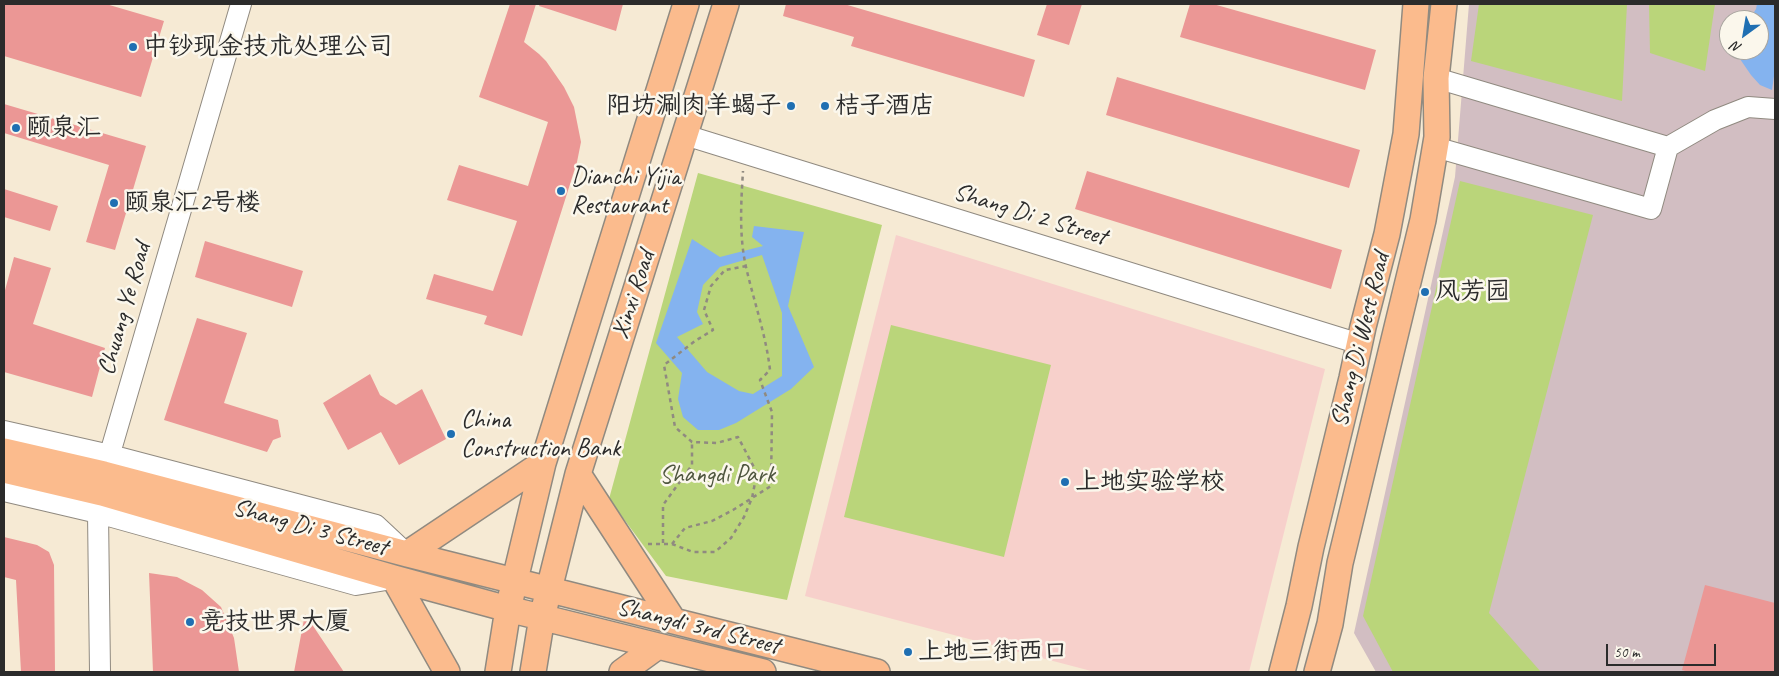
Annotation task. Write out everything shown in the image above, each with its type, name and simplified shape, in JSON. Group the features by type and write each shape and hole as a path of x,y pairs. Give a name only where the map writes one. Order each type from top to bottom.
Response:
{"main road":[{"name":"Xinxi Road","path":"498,672 508,609 543,463 686,4"},
{"name":"Xinxi Road","path":"533,672 548,588 578,474 726,4"},
{"name":"Shang Di West Road","path":"1282,672 1387,234 1406,134 1416,4"},
{"name":"Shang Di West Road","path":"1317,672 1330,624 1340,563 1423,220 1437,138 1436,78 1444,4"},
{"name":"Shang Di 3 Street","path":"4,452 394,578 542,617"},
{"path":"406,554 543,463"},
{"name":"Shang Di 3 Street","path":"4,470 104,484 515,580"},
{"path":"578,474 672,620"},
{"path":"394,578 447,672"},
{"name":"Shangdi 3rd Street","path":"515,580 877,672"},
{"name":"Shangdi 3rd Street","path":"542,617 763,672"},
{"path":"622,672 658,646"}],"street":[{"name":"Chuang Ye Road","path":"100,672 104,484 241,4"},
{"path":"1436,78 1668,147"},
{"path":"1435,147 1651,209 1668,147 1715,120 1748,107 1775,109"},
{"name":"Shang Di 2 Street","path":"685,135 1360,344"},
{"name":"Shang Di 3 Street","path":"4,431 104,484"},
{"path":"4,491 104,484"}],"path":[{"path":"672,544 685,528 712,521 771,486 772,412 760,380 770,370 767,344 746,266 742,235 741,203 744,154"},
{"path":"622,543 672,544 692,552 715,552 731,538 744,517 752,498 757,472 738,438 717,443 692,442 675,427 664,365 695,341 713,330 704,310 711,286 725,270 746,266"},
{"path":"663,544 663,505 692,465 692,442"}],"shaded area":[{"path":"1469,4 1775,4 1775,672 1376,672 1354,633 1455,177"},
{"name":"上地实验学校","path":"896,235 1325,369 1249,672 1095,672 805,596"}],"green space":[{"path":"1479,4 1627,4 1622,101 1471,61"},
{"path":"1649,4 1715,4 1705,71 1650,53"},
{"name":"Shangdi Park","path":"698,173 882,225 787,600 666,576 609,499"},
{"path":"1460,181 1593,215 1489,613 1541,672 1393,672 1363,616"},
{"path":"891,325 1051,365 1004,557 844,517"}],"water":[{"path":"1757,4 1775,4 1775,69 1772,90 1760,85 1741,60 1769,60 1769,10 1756,9"},
{"path":"754,226 804,232 788,306 814,367 791,389 736,423 719,430 698,430 683,417 678,399 682,373 656,343 692,239 720,257 763,246 752,237","holes":["762,255 782,313 782,376 753,394 739,391 707,372 677,337 703,324 697,312 703,285 720,267"]}],"building":[{"path":"4,4 106,4 164,21 141,97 4,56"},
{"path":"510,4 536,4 524,42 546,61 564,87 574,107 581,142 577,162 522,336 484,324 487,316 426,299 434,274 493,291 517,221 447,200 459,165 528,186 548,122 479,97"},
{"path":"540,4 623,4 616,31 539,6"},
{"path":"786,4 844,4 1035,60 1024,97 851,46 854,37 783,16"},
{"path":"1047,4 1082,4 1069,45 1037,35"},
{"path":"1190,4 1213,4 1376,50 1365,90 1180,37"},
{"path":"1117,77 1360,150 1349,188 1106,115"},
{"name":"颐泉汇2号楼","path":"4,104 146,146 115,250 86,242 109,165 4,133"},
{"path":"1087,171 1342,250 1331,289 1075,209"},
{"path":"4,189 58,206 50,231 4,217"},
{"path":"205,241 303,271 292,307 195,277"},
{"path":"14,257 51,268 33,324 105,348 92,397 4,372 4,294"},
{"path":"197,318 247,333 224,403 278,420 281,437 273,440 267,452 164,420"},
{"path":"370,374 380,395 396,405 422,389 446,439 399,465 381,432 348,450 323,403"},
{"path":"4,537 37,545 49,552 54,565 55,672 21,672 16,580 4,577"},
{"name":"竞技世界大厦","path":"149,573 177,577 202,590 221,607 234,638 239,672 153,672"},
{"path":"1705,585 1775,603 1775,672 1689,672 1682,670"},
{"path":"305,614 344,672 294,672"}],"place":[{"name":"中钞现金技术处理公司","path":"133,47"},
{"name":"阳坊涮肉羊蝎子","path":"791,106"},
{"name":"桔子酒店","path":"825,106"},
{"name":"颐泉汇","path":"16,128"},
{"name":"Dianchi Yijia Restaurant","path":"561,191"},
{"name":"颐泉汇2号楼","path":"114,203"},
{"name":"风芳园","path":"1425,292"},
{"name":"China Construction Bank","path":"451,434"},
{"name":"上地实验学校","path":"1065,482"},
{"name":"竞技世界大厦","path":"190,622"},
{"name":"上地三街西口","path":"908,652"}]}
